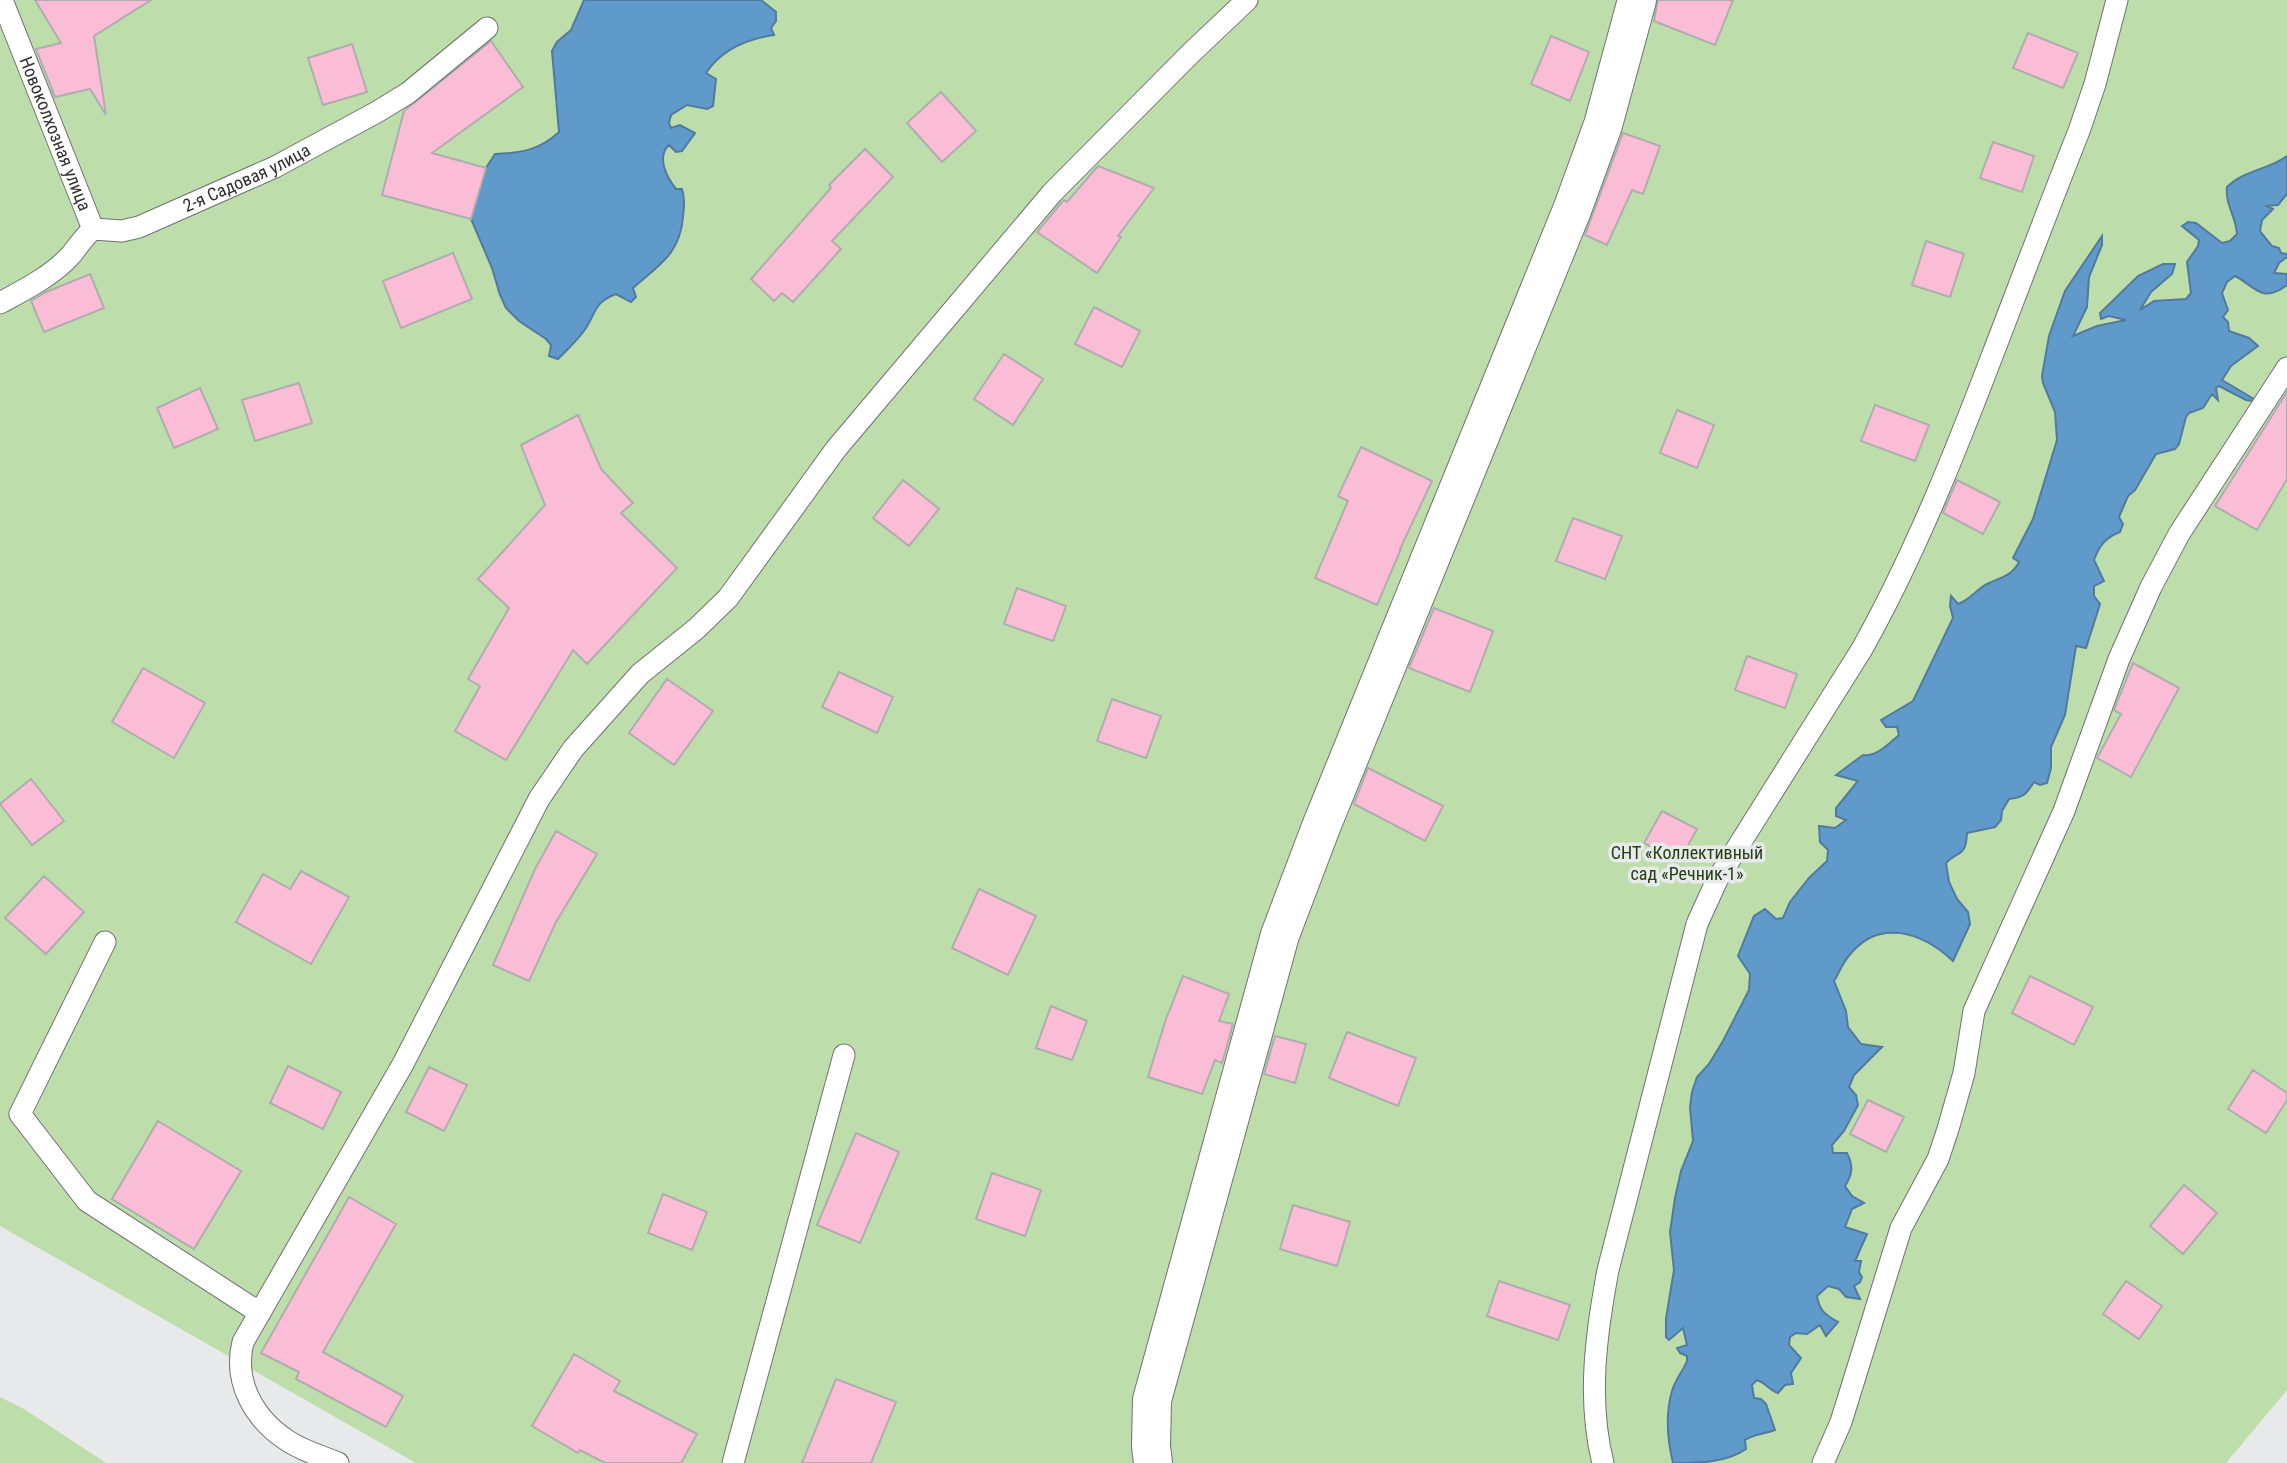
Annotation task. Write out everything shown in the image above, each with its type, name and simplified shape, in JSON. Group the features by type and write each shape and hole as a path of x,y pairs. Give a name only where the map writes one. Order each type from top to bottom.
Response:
{"street":[{"path":"1153,1463 1152,1401 1280,935 1321,827 1572,210 1596,146 1637,0"}],"lane":[{"name":"Новоколхозная улица","path":"2,0 93,229"},
{"path":"338,1463 288,1441 263,1420 249,1399 242,1379 241,1350 260,1312 403,1064 539,799 573,749 640,674 696,629 728,598 836,450 1052,193 1247,0"},
{"path":"1603,1463 1597,1440 1595,1413 1595,1369 1602,1301 1698,924 1717,880 1855,661 1921,533 1961,438 2078,131 2095,84 2117,0"},
{"name":"2-я Садовая улица","path":"93,229 122,231 139,228 275,167 408,93 487,28"},
{"path":"0,303 57,268 93,229"},
{"path":"1823,1463 1845,1411 1901,1228 1938,1159 1945,1139 1964,1073 1977,1004 2064,810 2119,659 2151,587 2179,534 2287,368"},
{"path":"105,942 20,1114 87,1201 260,1312"},
{"path":"733,1463 844,1055"}],"green space":[{"name":"СНТ «Коллективный сад «Речник-1»","path":"0,0 2287,0 2287,1390 2226,1463 416,1463 0,1226"},
{"path":"0,1397 24,1409 106,1463 0,1463"}],"water":[{"path":"584,0 761,0 776,12 776,21 771,28 774,35 754,39 727,51 706,73 716,79 713,106 707,109 687,105 671,115 671,128 680,125 695,133 682,151 676,152 669,145 663,155 669,179 676,189 682,189 684,196 681,230 673,250 633,288 636,297 631,302 616,294 604,300 583,332 558,359 549,356 551,345 546,339 519,321 506,308 471,219 486,168 495,154 530,149 545,143 559,132 552,51 557,42 571,30"},
{"path":"2287,156 2287,194 2278,205 2267,206 2273,209 2262,220 2260,231 2272,246 2287,254 2274,273 2287,274 2287,285 2278,291 2265,293 2235,276 2227,282 2222,293 2228,310 2223,317 2228,322 2229,331 2249,338 2258,346 2231,366 2222,380 2259,402 2246,400 2219,386 2216,388 2218,400 2212,394 2203,408 2189,413 2186,417 2179,444 2175,449 2156,454 2135,490 2128,496 2119,517 2123,524 2120,532 2107,539 2098,550 2094,560 2104,581 2094,586 2094,596 2100,604 2086,648 2076,646 2065,715 2051,747 2051,768 2047,783 2040,785 2034,782 2024,794 2009,799 2002,811 2001,820 1995,827 1967,833 1963,850 1946,863 1949,882 1957,899 1968,912 1970,924 1953,961 1914,936 1886,933 1860,944 1846,960 1834,981 1846,1011 1848,1027 1861,1044 1882,1047 1854,1075 1849,1087 1856,1095 1858,1105 1844,1131 1832,1145 1833,1153 1847,1153 1851,1170 1845,1186 1852,1196 1864,1203 1852,1209 1845,1227 1867,1234 1855,1261 1861,1261 1859,1272 1862,1277 1854,1286 1860,1299 1846,1297 1839,1289 1828,1286 1817,1296 1819,1305 1823,1312 1838,1322 1826,1336 1820,1325 1807,1334 1796,1333 1790,1337 1789,1345 1801,1358 1791,1373 1793,1384 1785,1385 1778,1393 1757,1380 1752,1385 1754,1398 1761,1399 1766,1404 1775,1430 1748,1438 1745,1440 1746,1449 1721,1460 1673,1463 1668,1436 1668,1409 1673,1387 1687,1361 1687,1356 1677,1348 1687,1345 1683,1328 1669,1340 1666,1337 1666,1318 1674,1270 1670,1232 1675,1198 1681,1171 1693,1141 1690,1107 1697,1077 1709,1064 1723,1041 1749,990 1750,974 1738,956 1754,916 1765,909 1776,919 1783,918 1790,902 1827,861 1828,850 1820,842 1819,826 1835,828 1846,820 1836,816 1836,808 1858,781 1836,775 1863,755 1882,749 1899,735 1897,727 1886,727 1881,720 1913,701 1953,618 1951,596 1958,604 1962,602 1987,584 2009,574 2019,562 2013,558 2033,519 2057,440 2055,412 2042,376 2049,336 2065,291 2102,236 2102,245 2089,277 2087,307 2073,336 2097,326 2126,320 2109,316 2101,319 2100,313 2138,276 2163,264 2175,264 2172,274 2151,292 2140,310 2154,301 2186,299 2191,293 2187,262 2199,240 2182,226 2188,222 2196,223 2222,243 2230,241 2237,234 2227,187 2241,177"}],"building":[{"path":"35,0 151,0 94,36 106,115 90,89 55,97 36,49 61,43"},
{"path":"1658,0 1733,0 1715,45 1654,21"},
{"path":"2028,33 2078,53 2063,88 2013,68"},
{"path":"1551,36 1589,52 1570,101 1531,84"},
{"path":"491,41 523,87 432,153 486,168 471,219 382,195 404,111"},
{"path":"352,44 367,92 323,105 308,58"},
{"path":"941,92 976,131 942,162 907,123"},
{"path":"1623,133 1660,146 1643,194 1632,190 1607,245 1585,235"},
{"path":"1993,142 2034,156 2022,192 1980,178"},
{"path":"865,149 893,177 832,241 841,249 793,302 782,293 774,301 751,279 831,188 829,185"},
{"path":"1098,166 1154,188 1118,236 1121,237 1097,273 1037,232"},
{"path":"1926,241 1964,254 1950,297 1912,285"},
{"path":"453,253 472,299 401,328 383,281"},
{"path":"90,274 104,308 44,332 31,301"},
{"path":"1094,307 1140,331 1122,367 1075,344"},
{"path":"1004,354 1043,379 1013,425 974,399"},
{"path":"299,383 312,423 255,441 242,400"},
{"path":"200,388 218,429 174,448 157,408"},
{"path":"2287,392 2287,479 2257,530 2215,506"},
{"path":"1875,405 1929,425 1915,461 1861,441"},
{"path":"1677,410 1714,425 1697,468 1660,453"},
{"path":"578,415 601,469 633,503 621,513 677,568 587,664 573,650 506,760 455,731 480,686 468,679 509,608 478,579 545,505 521,445"},
{"path":"1361,447 1432,481 1377,605 1315,578 1348,501 1338,496"},
{"path":"903,480 939,509 909,546 873,518"},
{"path":"1957,480 2000,502 1983,534 1943,513"},
{"path":"1573,518 1622,536 1605,579 1556,561"},
{"path":"1017,588 1066,606 1053,641 1004,624"},
{"path":"1434,608 1493,631 1470,692 1409,668"},
{"path":"1747,656 1797,674 1785,708 1735,690"},
{"path":"2133,663 2179,688 2131,777 2097,758 2121,714 2114,710"},
{"path":"143,668 205,703 174,758 112,722"},
{"path":"839,672 893,697 877,733 822,707"},
{"path":"667,679 713,711 674,765 629,733"},
{"path":"1112,699 1161,716 1146,758 1097,741"},
{"path":"1368,768 1443,806 1425,841 1354,804"},
{"path":"31,779 64,821 32,845 0,804"},
{"path":"1662,811 1697,829 1679,862 1644,843"},
{"path":"556,831 597,854 556,922 529,981 493,965 535,869"},
{"path":"301,871 349,897 311,964 236,922 263,874 290,889"},
{"path":"44,876 84,912 46,954 5,918"},
{"path":"979,889 1036,916 1008,975 952,948"},
{"path":"1183,976 1229,994 1219,1021 1233,1024 1222,1063 1215,1060 1202,1094 1148,1077"},
{"path":"2030,976 2093,1007 2074,1045 2012,1013"},
{"path":"1051,1006 1087,1021 1072,1060 1036,1048"},
{"path":"1347,1032 1416,1058 1398,1106 1329,1078"},
{"path":"1275,1036 1306,1044 1295,1083 1264,1074"},
{"path":"288,1066 341,1092 323,1129 270,1103"},
{"path":"429,1067 467,1085 444,1131 406,1112"},
{"path":"2253,1070 2287,1093 2287,1100 2266,1133 2228,1109"},
{"path":"1868,1100 1904,1117 1886,1152 1850,1134"},
{"path":"158,1121 241,1171 194,1249 112,1199"},
{"path":"856,1133 899,1152 860,1243 817,1225"},
{"path":"992,1173 1041,1190 1025,1236 976,1219"},
{"path":"2184,1185 2217,1213 2183,1254 2150,1226"},
{"path":"663,1194 707,1212 692,1250 648,1233"},
{"path":"349,1197 396,1224 323,1352 403,1396 386,1427 296,1379 299,1372 261,1353"},
{"path":"1293,1205 1350,1222 1337,1266 1280,1249"},
{"path":"1499,1281 1570,1305 1558,1340 1487,1316"},
{"path":"2126,1281 2162,1306 2139,1339 2103,1314"},
{"path":"574,1354 620,1381 614,1391 697,1434 681,1463 605,1463 580,1450 578,1453 532,1426"},
{"path":"836,1379 896,1402 871,1463 802,1463"}]}
